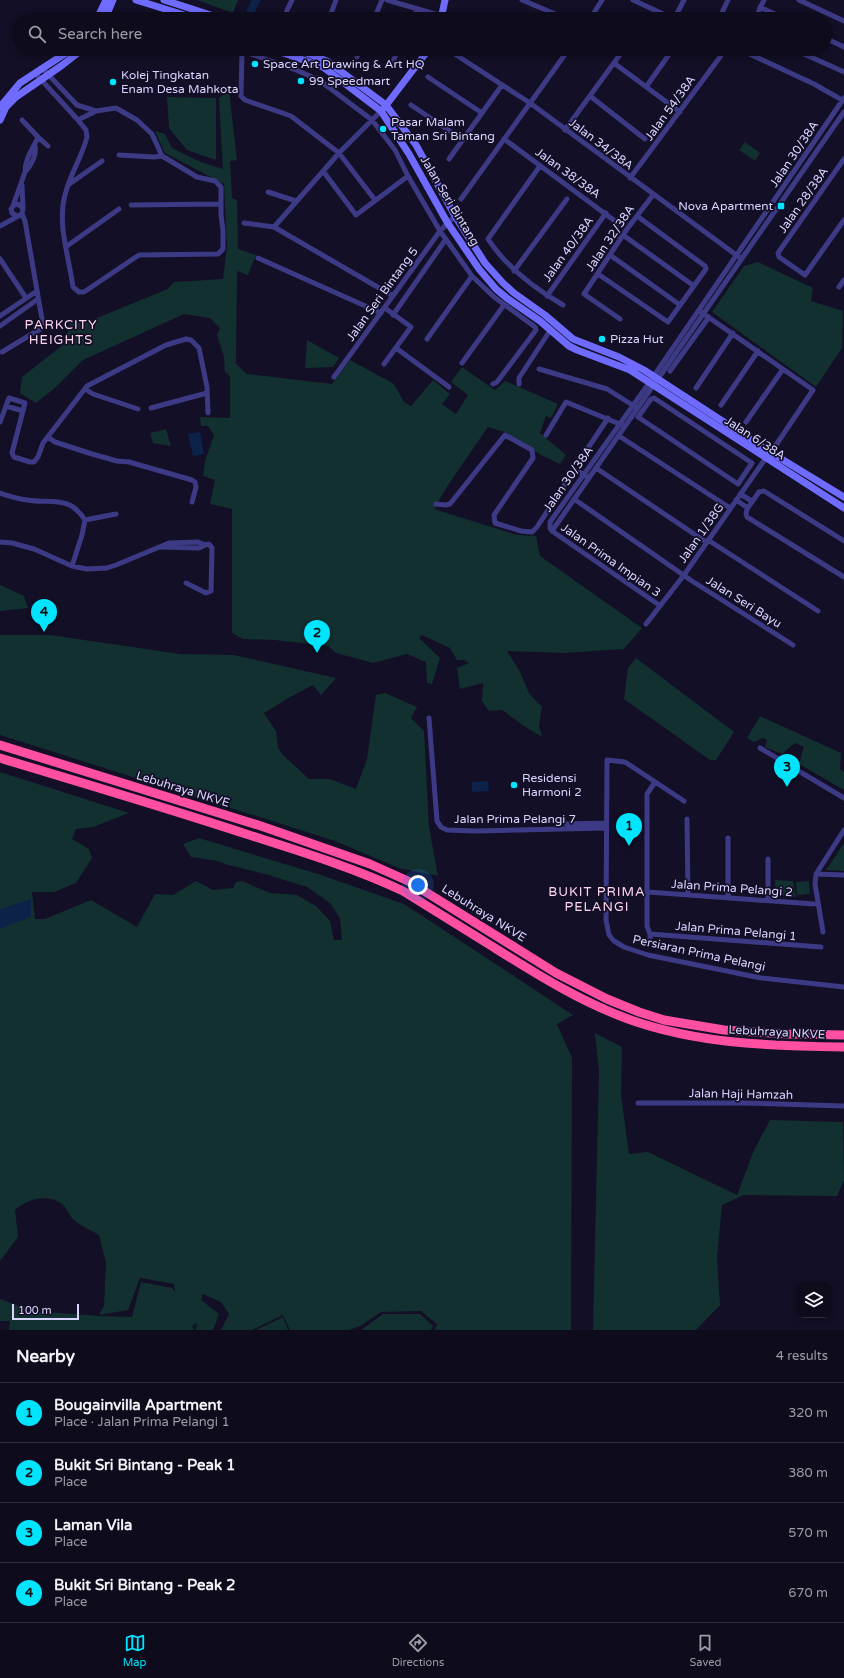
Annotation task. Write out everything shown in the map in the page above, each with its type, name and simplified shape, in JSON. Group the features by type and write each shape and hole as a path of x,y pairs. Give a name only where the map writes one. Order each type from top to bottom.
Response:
{"highway":[{"name":"Lebuhraya NKVE","path":"0,745 254,824 370,864 408,881 562,976 607,999 639,1012 678,1023 724,1030 788,1034 844,1035"},
{"name":"Lebuhraya NKVE","path":"0,758 322,858 384,882 403,890 530,971 573,996 630,1020 721,1041 844,1047"}],"street":[{"path":"136,0 175,12"},
{"path":"164,0 201,12"},
{"path":"286,12 292,0"},
{"path":"331,12 336,0"},
{"path":"377,12 382,0"},
{"path":"387,0 427,12"},
{"path":"442,12 445,0"},
{"path":"522,0 550,12"},
{"path":"594,12 602,0"},
{"path":"678,12 684,0"},
{"path":"722,12 728,0"},
{"path":"758,12 764,0"},
{"path":"799,0 825,12"},
{"path":"102,12 109,1"},
{"path":"107,12 109,1"},
{"path":"636,1 659,12"},
{"path":"760,7 770,12"},
{"path":"832,15 844,21"},
{"path":"832,41 844,47"},
{"path":"0,107 14,88 61,56"},
{"path":"0,120 8,104 22,91 41,80 74,56"},
{"path":"242,56 241,96 245,100 291,116 339,153 376,200"},
{"path":"258,56 296,70 317,80 372,120 395,150 408,176 440,231 472,276 494,297 536,328 497,382 493,384"},
{"name":"Jalan Seri Bintang","path":"292,56 323,67 381,111 409,154 447,222 478,269 496,289 553,327"},
{"name":"Jalan Seri Bintang","path":"314,56 327,61 386,105 416,144 455,216 485,263 503,283 553,327"},
{"path":"392,62 395,56"},
{"path":"274,227 339,153 381,111 424,56"},
{"name":"Jalan 34/38A","path":"458,56 530,103 739,257"},
{"path":"461,199 563,56"},
{"path":"565,130 619,56"},
{"path":"646,87 668,56"},
{"name":"Jalan 54/38A","path":"630,178 721,56"},
{"path":"754,56 844,100"},
{"path":"809,56 844,72"},
{"path":"614,63 680,112"},
{"path":"42,68 77,105 96,111"},
{"path":"35,73 57,98 78,120 84,126 87,136 68,185 62,215 63,231 67,246 73,287 79,292 84,292 139,255 218,254 221,252 223,242 220,204 221,187 215,182 197,177 162,156 152,134 137,120 116,108 96,111 78,120"},
{"path":"428,77 482,113"},
{"path":"449,159 502,85"},
{"path":"57,98 64,92"},
{"path":"590,96 645,139"},
{"name":"Jalan 30/38A","path":"552,531 550,528 550,522 583,474 636,407 844,100"},
{"path":"411,105 463,140"},
{"name":"Jalan 30/38A","path":"739,257 844,112"},
{"path":"22,120 38,138 48,146"},
{"path":"1,225 8,217 25,172 30,167 36,150 34,146 38,138"},
{"name":"Jalan 38/38A","path":"504,139 619,224"},
{"path":"119,155 162,156"},
{"name":"Jalan 28/38A","path":"844,159 778,252 779,257 805,275 844,220"},
{"path":"68,185 102,161"},
{"path":"540,166 488,239 498,254 514,271 547,296 563,305"},
{"path":"323,171 356,215 408,176"},
{"path":"1,225 19,215 23,208 21,191 22,180"},
{"path":"268,192 296,201"},
{"name":"Jalan 32/38A","path":"620,319 584,294 652,194"},
{"path":"514,271 567,199"},
{"path":"12,208 18,204 23,208"},
{"path":"131,205 220,204"},
{"path":"2,352 42,328 43,322 25,221 19,215 12,213 12,208"},
{"path":"67,246 119,209"},
{"name":"Jalan 40/38A","path":"547,296 606,213"},
{"name":"Jalan Seri Bintang 5","path":"334,377 440,231 447,222 455,216"},
{"path":"598,274 668,322 706,269 705,266 637,216"},
{"path":"244,223 274,227 393,296"},
{"path":"623,235 694,286"},
{"path":"393,315 446,239"},
{"path":"610,255 680,305"},
{"path":"258,258 393,315 411,327 384,364"},
{"path":"0,259 26,298"},
{"path":"427,339 472,276"},
{"path":"839,287 844,280"},
{"path":"7,321 1,315 37,291"},
{"path":"0,326 38,300"},
{"path":"462,364 504,305"},
{"path":"701,312 813,390 776,445"},
{"path":"670,371 709,317"},
{"path":"519,384 519,378 553,327"},
{"name":"Jalan 6/38A","path":"553,327 573,339 619,357 656,378 770,452 844,497"},
{"name":"Jalan 6/38A","path":"553,327 569,346 630,370 844,508"},
{"path":"696,388 733,333"},
{"path":"0,422 9,398 25,403 12,451 14,457 30,462 36,460 43,443 48,436 85,389 93,382 166,345 189,339 199,348 207,393 208,413"},
{"path":"396,348 449,387"},
{"path":"721,405 758,351"},
{"path":"539,369 607,389 636,407"},
{"path":"746,422 783,369"},
{"path":"85,389 93,394 138,409"},
{"path":"151,408 207,393"},
{"path":"654,398 752,463 738,484 636,416 651,399 654,398"},
{"path":"14,408 16,401"},
{"path":"546,435 566,402 623,425"},
{"path":"6,406 23,411"},
{"name":"Jalan 30/38A","path":"552,531 620,436 623,425 636,416 636,407"},
{"path":"584,454 608,418"},
{"path":"436,504 450,504 505,435 532,450 533,458 494,515 495,523 521,531 532,532 537,527 573,472 575,471 583,474 589,478"},
{"path":"48,436 55,442 87,452 117,461 130,462 192,480 195,482 196,487 192,502"},
{"path":"620,436 730,508"},
{"name":"Jalan 1/38G","path":"646,624 659,605 684,575 770,452"},
{"path":"596,468 707,541 818,611"},
{"path":"844,541 764,491 759,492 752,501 746,514 747,517 844,577"},
{"path":"0,493 27,500 64,502 75,508 85,520"},
{"path":"740,494 752,501"},
{"name":"Jalan Seri Bayu","path":"574,499 684,575 794,645"},
{"path":"736,500 748,508"},
{"path":"85,520 116,514"},
{"path":"72,566 85,520"},
{"name":"Jalan Prima Impian 3","path":"552,531 659,605"},
{"path":"0,542 12,543 34,549 72,566 87,569 106,568 116,565 169,543 198,542 205,545 210,544 212,548 211,591 206,593 186,583"},
{"name":"Jalan Prima Pelangi 7","path":"429,718 437,822 441,827 447,830 475,831 606,826"},
{"path":"760,748 844,798"},
{"name":"Persiaran Prima Pelangi","path":"655,782 625,762 607,760 606,920 609,935 614,941 624,947 648,954 761,978 844,987"},
{"path":"650,942 650,934 647,926 647,794 655,782 684,801"},
{"path":"688,819 688,895"},
{"path":"566,824 606,826"},
{"path":"823,932 815,884 816,874 844,830"},
{"path":"728,838 728,898"},
{"path":"768,859 768,900"},
{"path":"816,874 844,875"},
{"name":"Jalan Prima Pelangi 2","path":"648,892 814,904"},
{"name":"Jalan Prima Pelangi 1","path":"650,934 821,947"},
{"name":"Jalan Haji Hamzah","path":"638,1103 743,1103 844,1106"}],"green space":[{"path":"197,0 238,0 233,12"},
{"path":"229,91 237,160 230,161 232,198 237,200 238,249 256,255 248,275 237,271 236,364 247,374 332,384 350,360 394,384 404,402 411,406 433,380 450,394 442,404 456,414 468,395 451,382 462,367 495,390 505,381 558,404 551,418 546,416 540,433 566,455 560,464 541,455 507,433 488,427 448,485 434,509 517,535 536,536 540,556 642,628 624,649 563,653 507,651 520,672 529,693 542,707 539,726 542,737 502,710 489,711 482,701 483,683 460,689 457,668 469,663 464,660 457,660 450,648 422,635 419,638 440,658 432,684 427,683 426,662 407,654 373,663 336,653 328,646 275,640 243,639 232,633 232,509 210,504 215,480 203,476 205,461 214,435 208,426 201,426 200,417 230,418 230,376 225,372 224,357 217,335 220,328 210,318 184,314 83,360 55,388 36,403 20,393 22,377 64,344 71,321 87,322 168,289 174,282 223,279 227,247 224,184 165,153 155,131 165,134 172,148 198,161 223,169 219,98"},
{"path":"167,97 216,98 216,160 187,150 169,128"},
{"path":"745,142 760,153 755,161 739,150"},
{"path":"758,262 813,288 811,301 843,311 842,348 816,387 712,312 744,266"},
{"path":"307,340 339,358 333,367 305,368"},
{"path":"166,429 171,446 153,443 150,433"},
{"path":"0,585 24,596 28,608 0,611"},
{"path":"0,635 50,635 180,654 234,655 336,678 321,695 313,685 264,713 276,731 278,748 283,755 309,779 330,779 356,789 367,759 376,695 385,693 417,707 411,718 424,731 429,827 438,876 399,868 335,841 0,735"},
{"path":"636,658 734,732 716,760 710,760 624,699 628,668"},
{"path":"760,716 841,753 840,769 844,772 844,790 799,764 804,747 795,743 782,754 765,747 767,740 763,738 754,742 747,738"},
{"path":"0,772 129,813 93,827 76,829 72,839 89,849 92,858 76,883 54,892 32,892 35,919 45,919 91,900 137,927 155,894 173,895 196,881 213,890 233,888 236,882 242,881 270,893 297,895 316,906 330,921 334,940 342,940 340,918 330,903 307,887 218,861 191,857 183,844 199,838 318,874 404,904 573,1015 557,1024 572,1058 571,1330 435,1330 437,1324 421,1311 381,1312 360,1326 349,1330 290,1330 283,1315 252,1330 221,1330 229,1314 221,1302 203,1294 201,1300 219,1314 213,1330 196,1330 197,1323 192,1326 194,1330 9,1330 10,1321 0,1321 0,1299 32,1311 132,1317 141,1282 172,1288 175,1292 174,1284 140,1278 128,1310 99,1315 104,1306 106,1263 99,1235 74,1220 65,1207 55,1200 43,1198 37,1199 25,1203 15,1210 18,1237 0,1261"},
{"path":"844,843 844,871 826,870"},
{"path":"775,880 793,881 796,897 776,895"},
{"path":"809,881 810,894 797,895 796,882"},
{"path":"595,1033 622,1047 621,1095 629,1154 648,1152 737,1195 754,1150 770,1120 843,1122 844,1180 837,1196 744,1195 722,1205 717,1258 720,1305 696,1330 593,1330 599,1071"},
{"path":"383,1314 420,1314 433,1326 431,1330 361,1330"},
{"path":"283,1317 288,1330 256,1330"}],"water":[{"path":"200,432 204,454 193,456 188,434"},
{"path":"488,781 489,791 472,792 472,782"},
{"path":"31,899 31,917 0,929 0,909"}],"waterway":[{"path":"250,12 256,0"}],"place":[{"name":"Space Art Drawing & Art HQ","path":"255,64"},
{"name":"99 Speedmart","path":"301,81"},
{"name":"Kolej Tingkatan Enam Desa Mahkota","path":"113,82"},
{"name":"Pasar Malam Taman Sri Bintang","path":"383,129"},
{"name":"Nova Apartment","path":"781,206"},
{"name":"Pizza Hut","path":"602,339"},
{"name":"Bukit Sri Bintang - Peak 2","path":"44,632"},
{"name":"Bukit Sri Bintang - Peak 1","path":"317,653"},
{"name":"Residensi Harmoni 2","path":"514,785"},
{"name":"Laman Vila","path":"787,787"},
{"name":"Bougainvilla Apartment","path":"629,846"}],"district":[{"name":"PARKCITY HEIGHTS","path":"61,332"},
{"name":"BUKIT PRIMA PELANGI","path":"597,898"}]}
